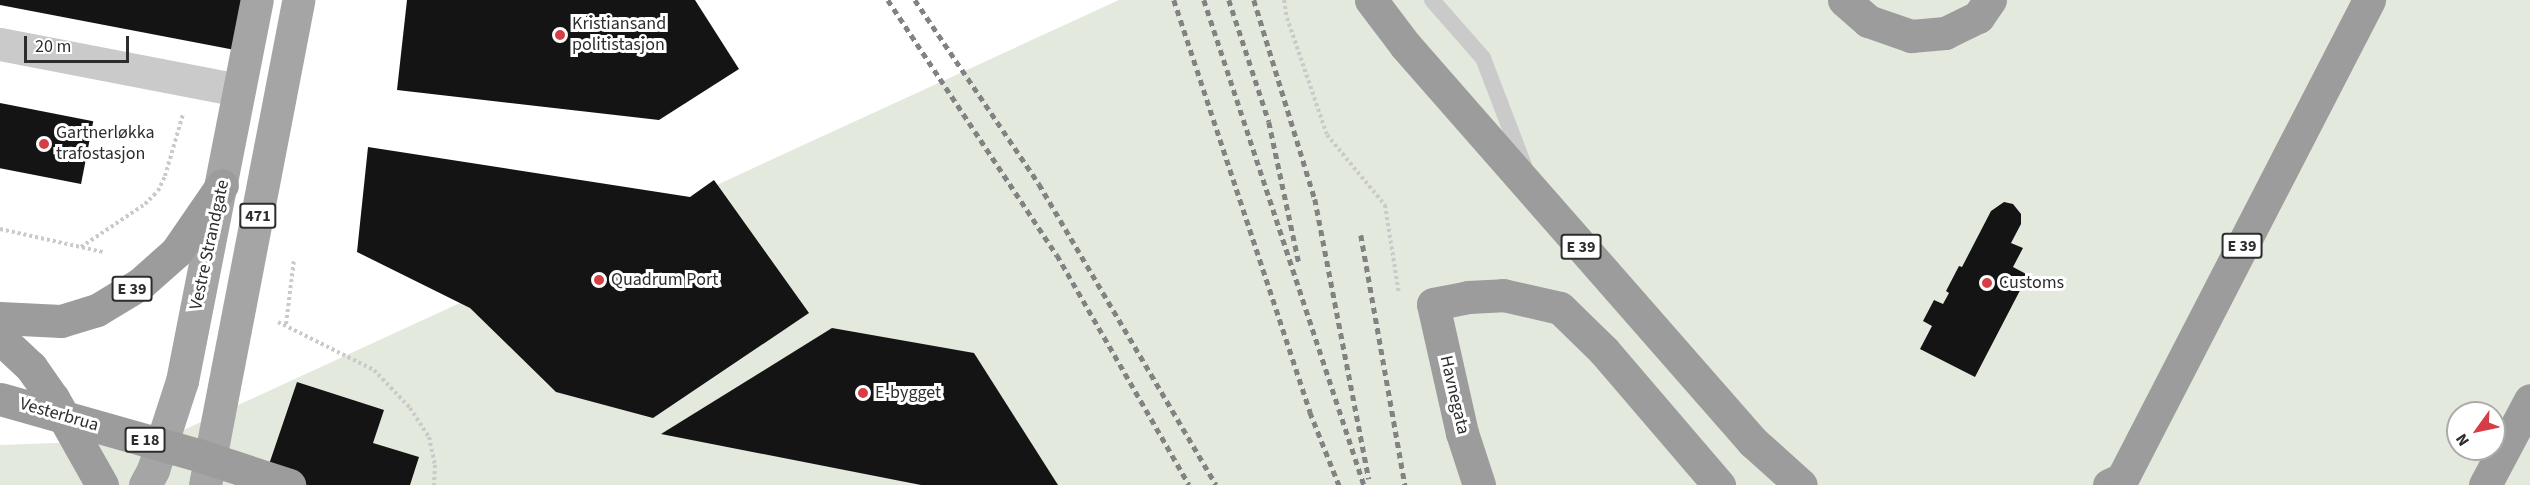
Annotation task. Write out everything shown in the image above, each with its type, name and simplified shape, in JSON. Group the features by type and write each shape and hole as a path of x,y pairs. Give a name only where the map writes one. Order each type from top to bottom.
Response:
{"highway":[{"name":"E 39","path":"1371,0 1405,45 1753,442 1801,485"},
{"path":"1844,0 1868,21 1911,36 1945,33 1978,17 1990,0"},
{"name":"E 39","path":"2109,485 2122,479 2369,0"},
{"name":"E 39","path":"0,318 61,321 97,310 140,284 176,252 222,185"},
{"path":"1417,305 1468,297 1503,295 1560,308 1604,351 1710,475"},
{"name":"Havnegata","path":"1417,305 1479,485"},
{"path":"0,338 31,367 53,398 102,485"},
{"name":"Vesterbrua","path":"0,399 201,456 289,485"},
{"path":"2485,485 2530,400"}],"main road":[{"name":"Vestre Strandgate","path":"145,485 153,470 182,381 257,0"},
{"name":"471","path":"205,485 298,0"}],"street":[{"path":"0,44 239,90"}],"lane":[{"path":"1432,0 1483,58 1535,194"}],"path":[{"path":"1284,0 1287,18 1327,135 1385,205 1417,305"},
{"path":"81,247 145,204 158,191 165,176 185,110"},
{"path":"0,229 103,252"},
{"path":"286,324 294,260"},
{"path":"278,322 374,370 410,408 429,436 435,465 434,485"}],"shaded area":[{"path":"1119,0 2530,0 2530,485 0,485 0,445 164,439"}],"building":[{"path":"0,0 244,0 235,50 0,5"},
{"name":"Kristiansand politistasjon","path":"407,0 695,0 739,69 659,120 397,90"},
{"name":"Gartnerløkka trafostasjon","path":"0,103 93,121 81,184 0,168"},
{"name":"Quadrum Port","path":"368,147 690,197 714,180 809,313 653,418 556,392 470,308 357,252"},
{"name":"Customs","path":"2004,202 2013,204 2021,214 2021,224 2011,243 2023,248 2013,267 2028,275 1975,377 1920,349 1932,326 1923,321 1934,300 1943,304 1949,293 1946,291 1959,266 1962,267 1991,211"},
{"name":"E-bygget","path":"832,328 974,353 1058,485 921,485 661,434"},
{"path":"297,382 384,410 373,443 419,457 410,485 262,485"}],"railway":[{"path":"888,0 1057,255 1189,485"},
{"path":"915,0 1039,184 1216,485"},
{"path":"1174,0 1310,412 1339,485"},
{"path":"1204,0 1364,485"},
{"path":"1229,0 1269,122 1299,263"},
{"path":"1254,0 1315,199 1369,479"},
{"path":"1361,235 1405,485"}],"place":[{"name":"Kristiansand politistasjon","path":"560,35"},
{"name":"Gartnerløkka trafostasjon","path":"44,144"},
{"name":"Quadrum Port","path":"599,280"},
{"name":"Customs","path":"1987,283"},
{"name":"E-bygget","path":"863,393"}]}
